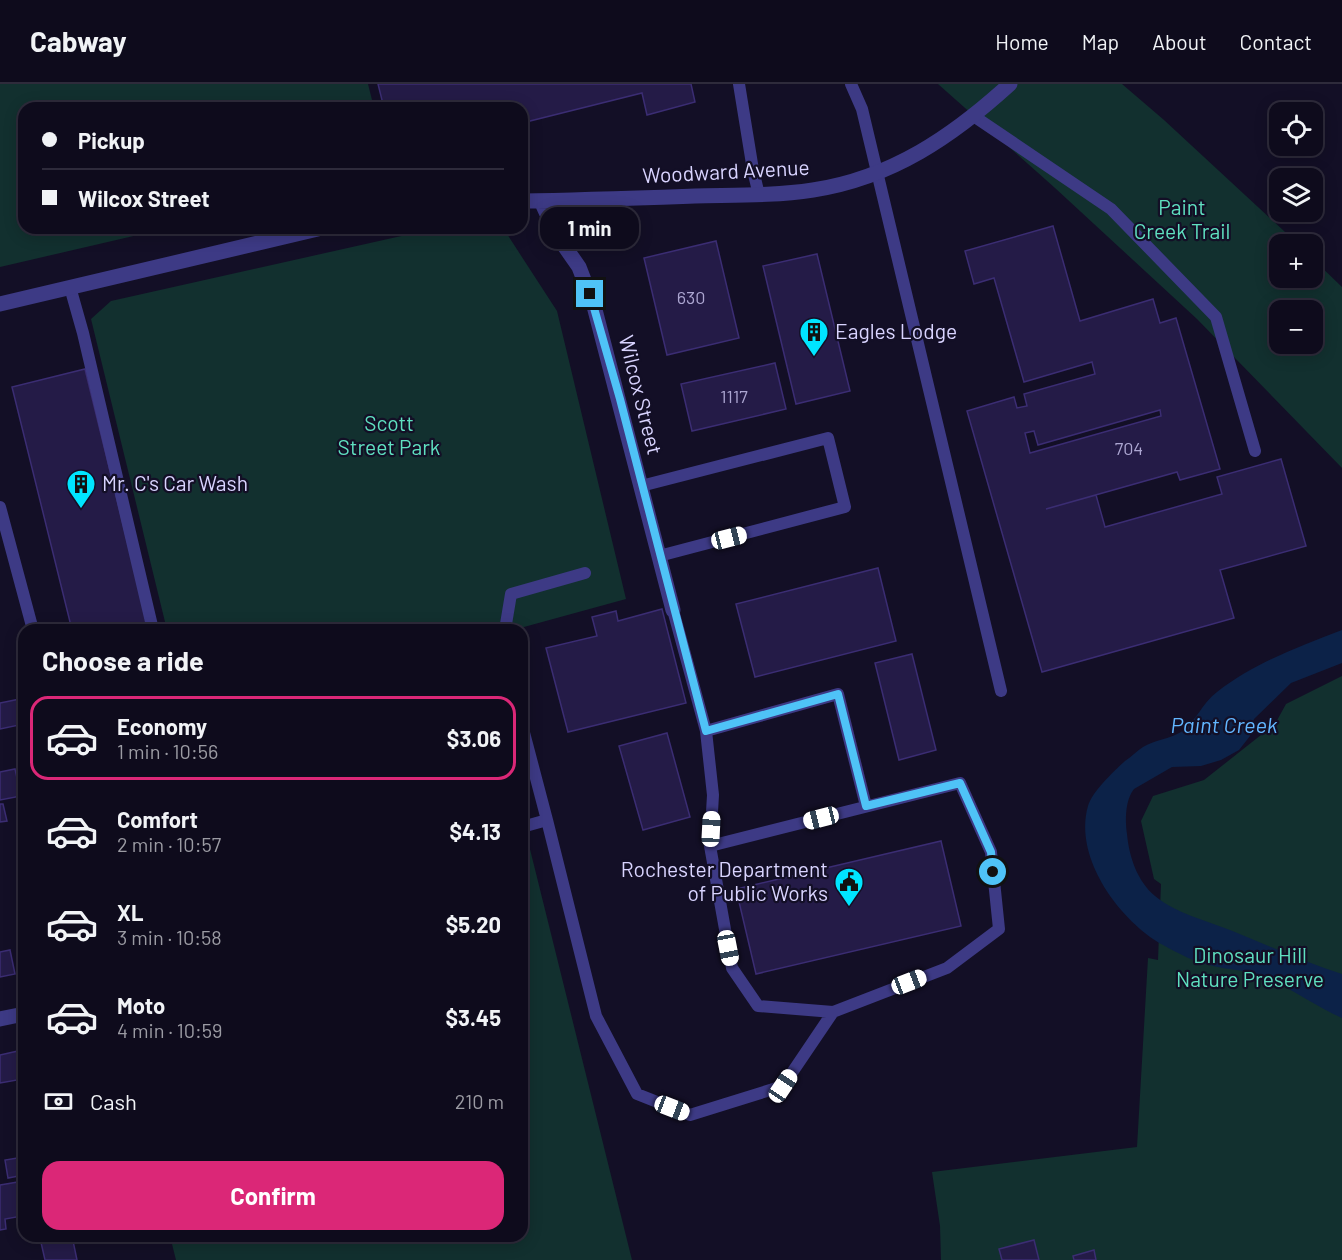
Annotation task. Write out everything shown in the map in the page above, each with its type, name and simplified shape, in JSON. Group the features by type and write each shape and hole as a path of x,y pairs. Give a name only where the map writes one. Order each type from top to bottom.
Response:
{"street":[{"name":"Woodward Avenue","path":"528,201 759,195 814,190 877,172 907,159 975,117 1010,84"},
{"name":"Wilcox Street","path":"541,201 556,234 579,267 586,282 611,368 673,610"},
{"path":"0,304 296,234"},
{"path":"0,1019 18,1015"}],"lane":[{"path":"739,84 759,195"},
{"path":"852,84 862,109 1001,691"},
{"path":"975,117 1111,209 1216,317 1255,451"},
{"path":"70,287 83,333 152,624"},
{"path":"641,486 828,438 845,507 659,556"},
{"path":"0,507 31,624"},
{"path":"506,624 511,594 585,573"},
{"path":"673,610 706,731 713,795 710,846 732,968 758,1006 833,1012 946,968 999,929 991,852 960,783 710,846"},
{"path":"706,731 838,694 866,806"},
{"path":"528,748 596,1016 637,1094 690,1115 783,1086 833,1012"},
{"path":"528,825 547,820"}],"green space":[{"path":"0,84 368,84 372,102 18,102 18,234 142,234 0,267"},
{"name":"Paint Creek Trail","path":"938,84 1122,84 1269,217 1269,222 1274,222 1287,234 1269,234 1269,288 1323,288 1323,269 1342,287 1342,468 1197,319"},
{"name":"Scott Street Park","path":"410,234 507,234 557,311 626,599 528,626 528,624 166,624 91,319 111,301"},
{"name":"Dinosaur Hill Nature Preserve","path":"1342,676 1342,1260 941,1260 940,1226 932,1172 1137,1147 1148,958 1158,960 1161,884 1154,879 1141,821 1153,796 1204,780 1275,724 1286,704"},
{"path":"528,841 632,1260 176,1260 172,1242 528,1242"}],"water":[{"name":"Paint Creek","path":"1342,630 1342,663 1291,683 1254,719 1250,736 1239,750 1221,760 1201,766 1172,767 1134,789 1127,805 1126,829 1135,868 1143,883 1155,896 1182,912 1342,974 1342,1018 1262,976 1200,963 1163,945 1147,934 1116,904 1104,886 1087,846 1085,826 1090,800 1125,761 1152,743 1181,732 1212,696 1246,672 1277,656"}],"building":[{"path":"378,84 691,84 695,102 647,115 642,93 528,122 528,102 382,102"},
{"path":"1053,226 1080,321 1153,299 1160,323 1176,318 1220,469 1180,480 1177,472 1046,509 1096,495 1105,527 1222,494 1217,477 1281,459 1306,546 1220,570 1234,618 1042,672 967,411 1014,397 1017,408 1027,406 1024,394 1095,374 1092,362 1024,382 994,278 974,284 965,251","holes":["1160,410 1161,416 1030,453 1025,433 1034,431 1038,445"]},
{"path":"716,241 739,338 667,355 644,258"},
{"name":"Eagles Lodge","path":"817,254 850,391 796,404 763,266"},
{"path":"775,363 786,409 692,431 681,384"},
{"name":"Mr. C's Car Wash","path":"85,369 148,624 71,624 12,387"},
{"path":"878,568 896,641 755,677 736,604"},
{"path":"662,609 686,703 568,732 546,648 597,636 592,617 616,611 618,621"},
{"path":"912,654 936,750 899,760 875,663"},
{"path":"18,699 18,725 0,729 0,703"},
{"path":"667,733 690,817 643,830 619,746"},
{"path":"15,769 18,797 0,800 0,772"},
{"path":"0,804 3,804 7,821 0,822"},
{"name":"Rochester Department of Public Works","path":"941,841 961,926 756,974 736,889"},
{"path":"10,950 15,974 0,977 0,952"},
{"path":"18,1051 18,1080 0,1083 0,1055"},
{"path":"18,1158 18,1176 8,1178 5,1160"},
{"path":"18,1182 18,1217 5,1219 6,1229 0,1230 0,1185"},
{"path":"1034,1240 1039,1260 1002,1260 999,1249"},
{"path":"41,1242 73,1242 77,1260 45,1260"},
{"path":"1094,1250 1096,1260 1074,1260 1073,1256"}],"place":[{"name":"Eagles Lodge","path":"814,358"},
{"name":"Mr. C's Car Wash","path":"81,510"},
{"name":"Rochester Department of Public Works","path":"849,908"}],"route":[{"path":"590,294 620,399 706,731 838,694 866,806 960,783 991,852 993,872"}]}
